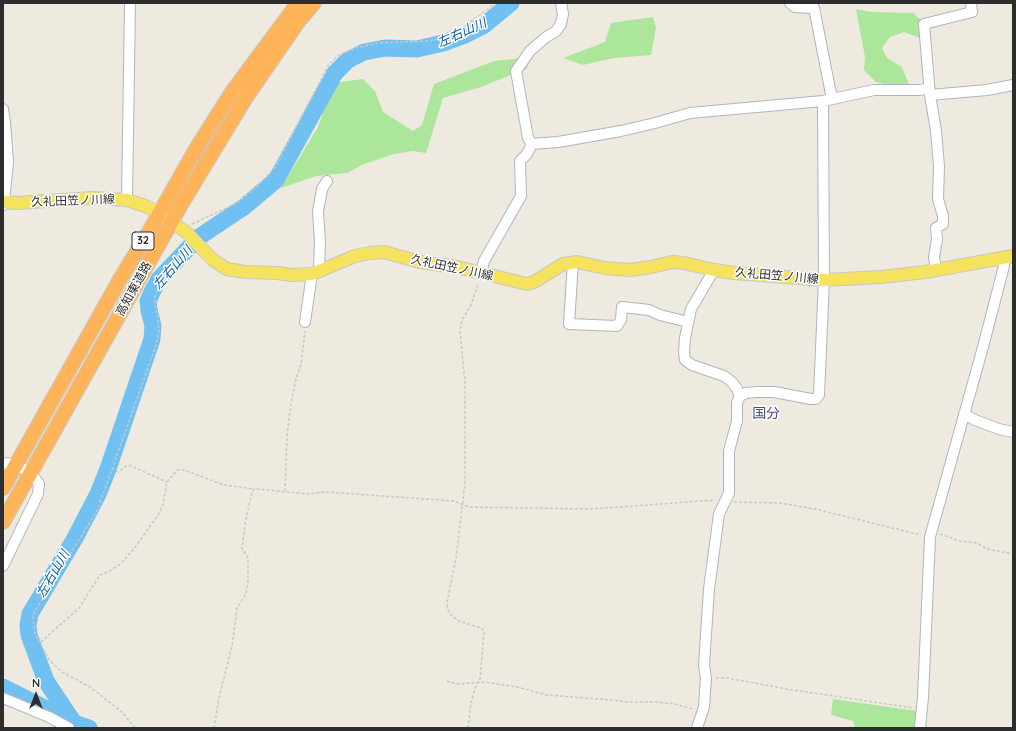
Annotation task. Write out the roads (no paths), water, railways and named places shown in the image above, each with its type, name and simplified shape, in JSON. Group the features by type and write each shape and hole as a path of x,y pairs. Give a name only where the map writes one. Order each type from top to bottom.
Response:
{"highway":[{"name":"高知東道路","path":"3,488 9,464 160,213 196,149 232,92 298,3"},
{"name":"高知東道路","path":"3,522 31,473 180,228 245,99 298,22 314,3"}],"main road":[{"name":"久礼田笠ノ川線","path":"4,203 92,198 126,200 160,213 180,228 213,260 227,269 245,272 292,275 315,272 355,256 384,252 420,262 457,267 527,284 534,282 563,264 573,262 605,268 630,270 650,268 672,262 684,262 714,270 734,273 824,280 881,277 936,270 1008,257"}],"street":[{"path":"126,200 130,3"},
{"path":"532,144 528,138 516,71 530,51 556,31 561,24 563,14 561,3"},
{"path":"698,728 704,706 709,589 719,514 723,502 729,493 729,451 737,421 737,403 740,396 746,393 756,392 774,392 811,399 816,399 819,395 824,280 828,100 814,8 795,7 790,3"},
{"path":"936,270 934,257 937,239 936,228 943,224 943,216 938,199 939,166 924,24 972,12 971,3"},
{"path":"532,144 558,142 621,131 690,113 828,100 874,90 988,90 1013,85"},
{"path":"3,109 8,162 4,203"},
{"path":"481,273 484,261 520,196 520,160 527,154 532,144"},
{"path":"305,322 320,241 318,212 322,188 327,181"},
{"path":"920,728 931,534 1004,266 1008,257"},
{"path":"573,262 569,324 618,326 621,320 622,307 649,310 688,322"},
{"path":"714,270 691,309 684,338 685,360 692,365 724,376 732,382 740,396"},
{"path":"964,414 998,429 1013,432"},
{"path":"3,566 38,494 39,484 31,473 9,464"},
{"path":"3,698 49,717 69,728"}],"waterway":[{"name":"左右山川","path":"74,723 46,681 29,635 28,625 30,614 75,538 98,494 108,469 152,339 153,326 148,301 159,279 199,237 244,207 276,180 335,73 348,60 364,52 385,48 417,49 443,43 465,35 483,26 511,3"},
{"path":"3,687 74,723 89,728"}],"district":[{"name":"国分","path":"766,414"}]}
